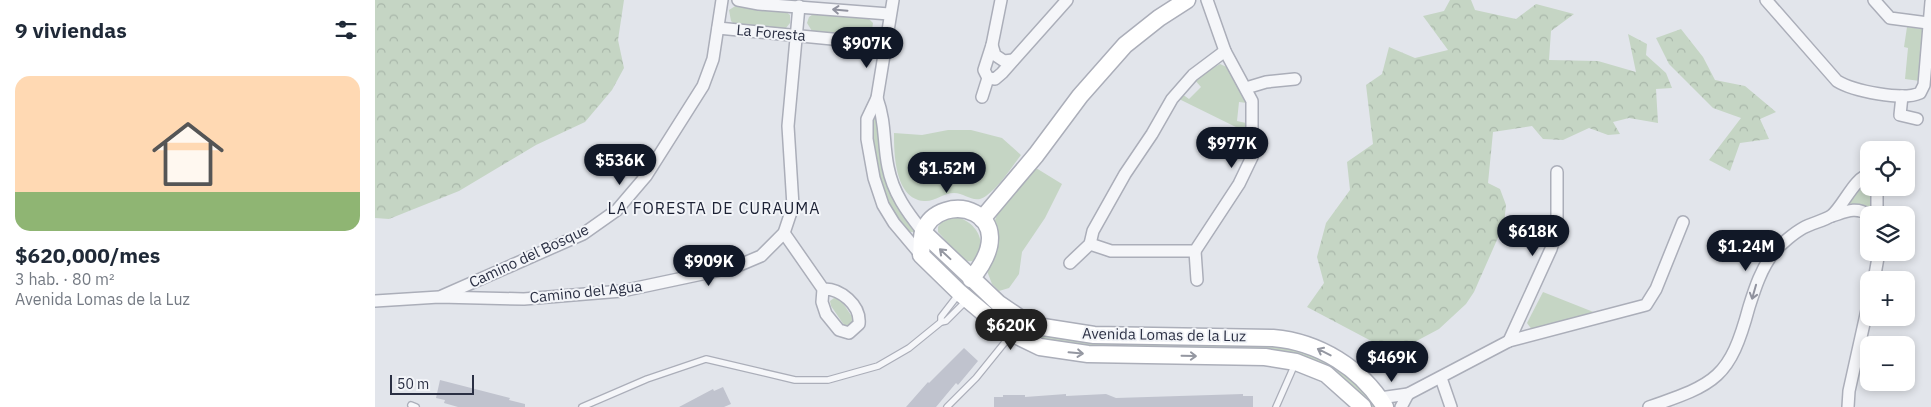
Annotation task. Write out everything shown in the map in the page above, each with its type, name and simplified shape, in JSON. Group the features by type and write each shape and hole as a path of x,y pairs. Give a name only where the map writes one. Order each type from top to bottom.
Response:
{"street":[{"name":"Camino del Bosque","path":"439,297 583,234 617,210 646,176 703,86 713,59 718,15 722,0"},
{"name":"La Foresta","path":"738,0 889,14"},
{"name":"Avenida Lomas de la Luz","path":"893,0 884,44 877,98 867,118 867,140 874,178 883,205 894,223 921,255 963,296 1012,334 1040,347 1063,352 1265,357 1295,362 1326,374 1343,387 1363,407"},
{"path":"982,97 988,78 984,70 992,45 1001,0"},
{"path":"988,78 995,79 1067,0"},
{"path":"982,219 1036,155 1080,96 1125,45 1159,18 1187,0"},
{"path":"1197,280 1195,251 1239,184 1252,157 1252,101 1225,51 1207,0"},
{"path":"1766,0 1837,81 1846,86 1908,97 1920,93 1925,85 1931,2"},
{"path":"1874,0 1890,18 1928,23"},
{"name":"Camino del Agua","path":"375,301 439,297 524,299 622,291 749,263 761,256 783,233 793,206 787,126 799,6"},
{"name":"La Foresta","path":"718,28 884,44"},
{"path":"992,45 995,55 1004,61 1013,60"},
{"path":"1070,263 1090,244 1093,231 1125,174 1152,134 1172,99 1193,76 1225,51"},
{"path":"1246,88 1266,82 1295,79"},
{"path":"1902,96 1900,115 1917,119"},
{"name":"Avenida Lomas de la Luz","path":"877,98 884,119 888,167 895,191 907,212 923,232 971,279 999,304 1020,318 1043,328 1094,335 1273,338 1298,341 1320,349 1341,362 1383,402"},
{"path":"1509,341 1551,249 1557,230 1557,172"},
{"path":"1832,216 1860,179"},
{"path":"921,255 923,232 939,214 949,209 960,208 971,211 982,219 988,228 991,240 989,252 971,279"},
{"path":"1649,407 1707,385 1722,371 1741,338 1757,279 1775,251 1802,229 1852,209 1860,211"},
{"path":"1383,402 1408,394 1509,341 1646,305 1656,289 1683,222"},
{"path":"783,233 823,289"},
{"path":"1090,244 1111,251 1195,251"},
{"path":"1848,407 1853,372 1863,326"},
{"path":"1441,378 1451,407"},
{"path":"1401,407 1408,394"}],"lane":[{"path":"941,322 941,317 963,296"},
{"path":"582,407 647,379 706,359 795,380 828,380 878,366 909,348 941,322 946,321 963,296"},
{"path":"947,407 976,378 1012,334"},
{"path":"1276,407 1295,362"}],"green space":[{"path":"375,0 624,0 618,40 624,68 612,90 585,122 536,145 459,191 389,219 375,218"},
{"path":"1450,0 1471,0 1475,10 1516,19 1536,4 1574,14 1551,31 1549,60 1598,61 1636,72 1628,34 1647,44 1646,55 1666,73 1672,88 1656,89 1658,123 1629,118 1613,122 1620,134 1608,135 1589,128 1563,140 1543,139 1532,126 1493,132 1488,183 1500,189 1506,205 1504,224 1474,292 1466,304 1439,329 1394,353 1307,307 1324,283 1317,257 1326,223 1350,190 1347,162 1373,144 1366,85 1382,74 1389,47 1415,58 1448,50 1423,16 1444,11"},
{"path":"737,5 785,11 790,15 790,23 786,28 781,29 736,26 731,21 729,10"},
{"path":"816,12 867,17 873,23 872,30 866,35 812,31 807,23 809,17"},
{"path":"1907,27 1922,29 1925,32 1920,81 1905,79 1908,48 1904,47"},
{"path":"1681,29 1703,57 1715,80 1745,86 1776,112 1760,119 1769,139 1740,143 1730,171 1709,160 1741,118 1713,108 1669,64 1656,38"},
{"path":"1220,64 1229,68 1247,103 1239,102 1237,121 1246,123 1246,132 1179,99 1182,94 1189,99 1201,87 1194,79"},
{"path":"877,114 898,205 918,233 906,231 884,197 872,145 873,121"},
{"path":"948,130 971,130 1002,138 1021,155 996,187 982,198 974,199 954,193 928,201 914,198 907,192 898,174 894,133 922,135"},
{"path":"1036,168 1062,184 1045,218 1022,252 1019,274 1009,288 999,291 992,284 987,271 998,242 995,220 998,212"},
{"path":"1860,189 1860,196 1873,196 1872,206 1860,206 1860,209 1849,204"},
{"path":"957,217 969,223 976,230 980,239 981,248 975,260 969,261 962,258 938,232 938,227 944,219"},
{"path":"1543,292 1596,313 1533,331 1527,323"},
{"path":"834,298 840,299 853,318 853,323 849,326 844,325 831,306 830,301"},
{"path":"982,298 1051,336 1073,340 1278,343 1295,346 1347,373 1378,407 1368,407 1325,366 1074,349 1019,333"}],"building":[{"path":"964,348 978,361 958,385 956,383 936,407 906,407 928,382"},
{"path":"440,380 510,398 509,400 525,404 525,407 458,407 444,403 445,400 436,398"},
{"path":"723,387 731,404 724,407 679,407 713,389 714,391"},
{"path":"1066,394 1066,396 1106,394 1116,398 1243,394 1243,396 1253,396 1253,407 994,407 994,397 1003,397 1003,395 1025,395 1025,397"}],"district":[{"name":"LA FORESTA DE CURAUMA","path":"714,208"}]}
